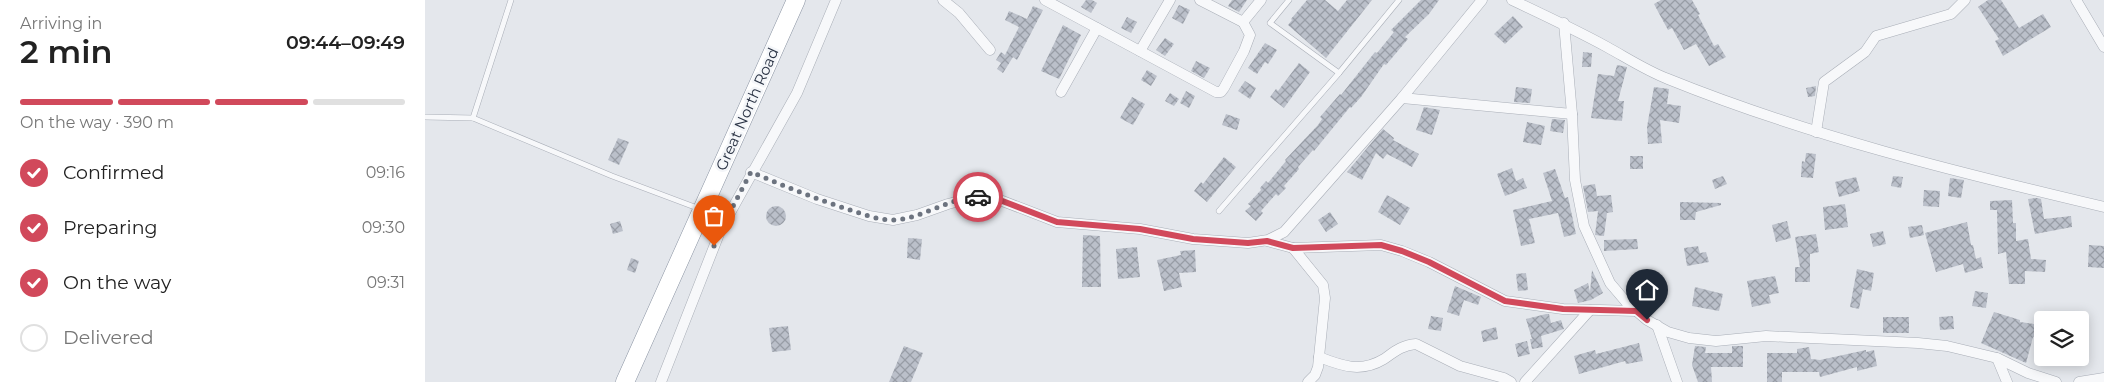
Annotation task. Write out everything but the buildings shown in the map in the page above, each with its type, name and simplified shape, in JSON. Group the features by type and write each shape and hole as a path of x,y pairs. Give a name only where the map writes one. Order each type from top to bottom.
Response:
{"highway":[{"name":"Great North Road","path":"625,382 796,0"}],"street":[{"path":"661,382 721,229 751,172 797,93 836,0"},
{"path":"943,0 959,13 990,50"},
{"path":"1045,0 1064,4 1097,28 1216,92 1221,92 1244,52 1250,35 1243,22 1201,0"},
{"path":"1140,51 1170,0"},
{"path":"1243,22 1261,0"},
{"path":"1267,241 1284,232 1402,98 1482,0"},
{"path":"1512,0 1563,24 1665,78 1739,107 1816,132 1966,174 2104,207"},
{"path":"1816,132 1824,82 1865,52 1876,36 1951,14 1965,0"},
{"path":"2076,0 2104,47"},
{"path":"1563,24 1575,180 1583,226 1610,283 1636,311 1668,332 1698,339 1716,340 1766,336 1947,346 1997,358 2028,373 2056,382"},
{"path":"1061,92 1097,28"},
{"path":"1402,98 1571,114"},
{"path":"751,172 817,199 869,216 893,220 917,215 971,198 992,197 1057,222 1140,229 1193,239 1248,243 1267,241 1293,248 1381,245 1429,262 1505,301 1563,309 1636,311"},
{"path":"1293,248 1323,285 1325,298 1319,357 1315,375 1308,382"},
{"path":"1525,382 1590,310"},
{"path":"1657,325 1677,382"},
{"path":"1319,357 1344,367 1369,366 1407,344 1415,344 1460,366 1493,374 1511,382"},
{"path":"1997,358 2007,382"},
{"path":"2079,382 2104,378"}],"lane":[{"path":"473,118 511,0"},
{"path":"1289,0 1270,23 1339,73"},
{"path":"1219,211 1339,73 1399,0"},
{"path":"425,117 473,118 611,176 702,210"}],"way so far":[{"path":"714,246 751,172 817,199 869,216 893,220 978,197"}],"route":[{"path":"978,197 992,197 1057,222 1140,229 1193,239 1248,243 1267,241 1293,248 1381,245 1429,262 1495,298 1505,301 1563,309 1636,311 1647,320"}]}
